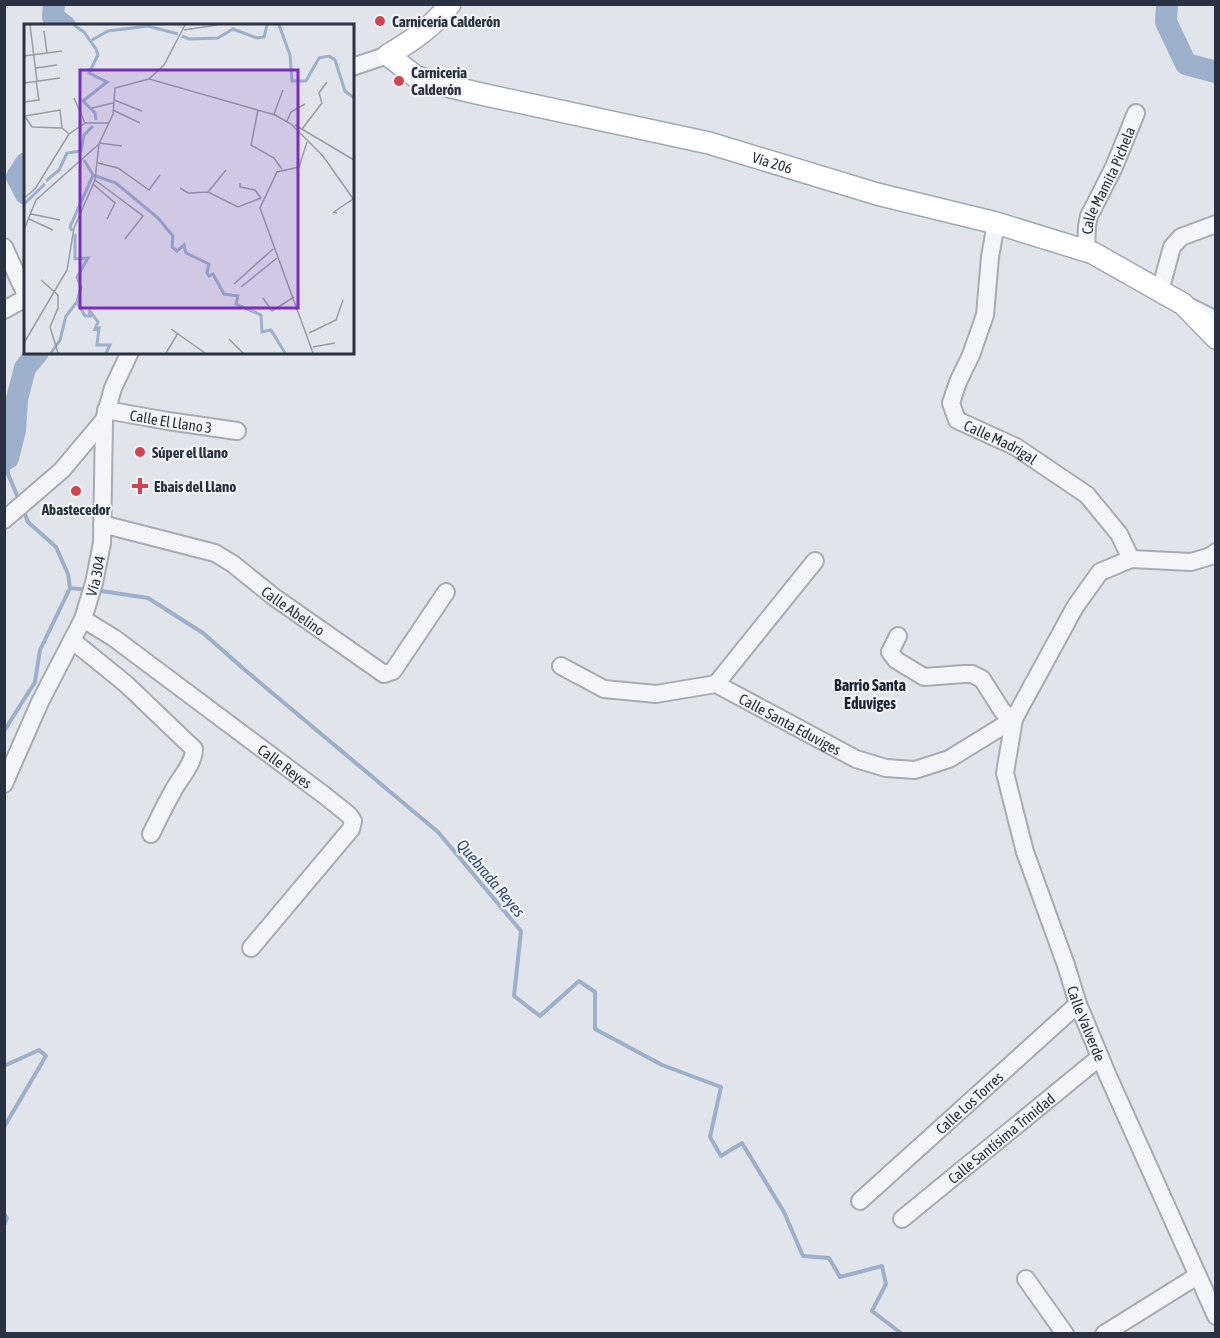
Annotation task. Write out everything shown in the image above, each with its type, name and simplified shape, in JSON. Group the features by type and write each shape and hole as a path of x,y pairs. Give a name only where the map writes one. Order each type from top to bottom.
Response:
{"main road":[{"path":"388,55 416,38 443,14 450,4"},
{"name":"Vía 206","path":"388,55 415,76 434,83 710,143 877,194 996,223 1094,253 1183,304 1215,338"}],"street":[{"path":"354,66 388,55"},
{"name":"Calle Mamita Pichela","path":"1086,251 1089,216 1114,167 1136,112"},
{"name":"Calle Madrigal","path":"996,223 990,257 985,315 971,355 957,382 951,403 957,420 1016,447 1087,495 1119,534 1131,559"},
{"path":"1160,291 1172,247 1181,237 1215,224"},
{"path":"4,247 24,292"},
{"path":"4,310 24,298"},
{"path":"1183,304 1215,320"},
{"name":"Vía 304","path":"4,784 40,702 83,619 94,583 102,543 105,415 113,388 129,354"},
{"path":"4,520 62,470 105,415"},
{"name":"Calle El Llano 3","path":"105,415 237,431"},
{"name":"Calle Abelino","path":"102,524 215,553 384,674 393,672 446,592"},
{"name":"Calle Valverde","path":"1215,552 1211,556 1191,562 1131,559 1100,572 1075,607 1014,719 1005,773 1025,852 1078,1004 1215,1316"},
{"path":"561,666 604,689 656,694 716,684 815,561"},
{"name":"Calle Reyes","path":"83,619 114,638 324,795 349,815 353,822 351,829 251,948"},
{"path":"898,636 890,652 896,660 924,677 964,674 978,676 1003,712 1014,719"},
{"path":"73,641 126,684 194,749 192,760 173,790 151,834"},
{"name":"Calle Santa Eduviges","path":"716,684 856,759 886,768 915,770 949,759 1014,719"},
{"name":"Calle Los Torres","path":"860,1201 1078,1004"},
{"name":"Calle Santísima Trinidad","path":"902,1219 1100,1057"},
{"path":"1104,1334 1197,1276"},
{"path":"1026,1279 1065,1334"}],"waterway":[{"path":"54,4 53,17 62,24"},
{"path":"1167,4 1166,22 1186,64 1216,72"},
{"path":"24,166 17,177 24,190"},
{"path":"4,460 8,458 15,430 17,399 25,368 36,354"},
{"path":"8,458 8,474 19,500"},
{"path":"4,731 35,682 40,650 70,588 68,574 56,547 28,522 23,509"},
{"name":"Quebrada Reyes","path":"70,588 88,590"},
{"name":"Quebrada Reyes","path":"95,590 148,598 203,633 438,832 521,931 514,996 540,1016 579,981 595,992 595,1029 662,1065 721,1087 710,1137 721,1156 742,1143 784,1212 803,1256 829,1258 840,1277 882,1266 886,1284 872,1311 902,1334"},
{"path":"4,1066 39,1050 46,1056 4,1127"},
{"path":"4,1214 7,1218 4,1225"}],"place":[{"name":"Carnicería Calderón","path":"380,21"},
{"name":"Carniceria Calderón","path":"399,81"},
{"name":"Súper el llano","path":"140,452"},
{"name":"Ebais del Llano","path":"140,486"},
{"name":"Abastecedor","path":"76,491"}],"district":[{"name":"Barrio Santa Eduviges","path":"870,694"}]}
